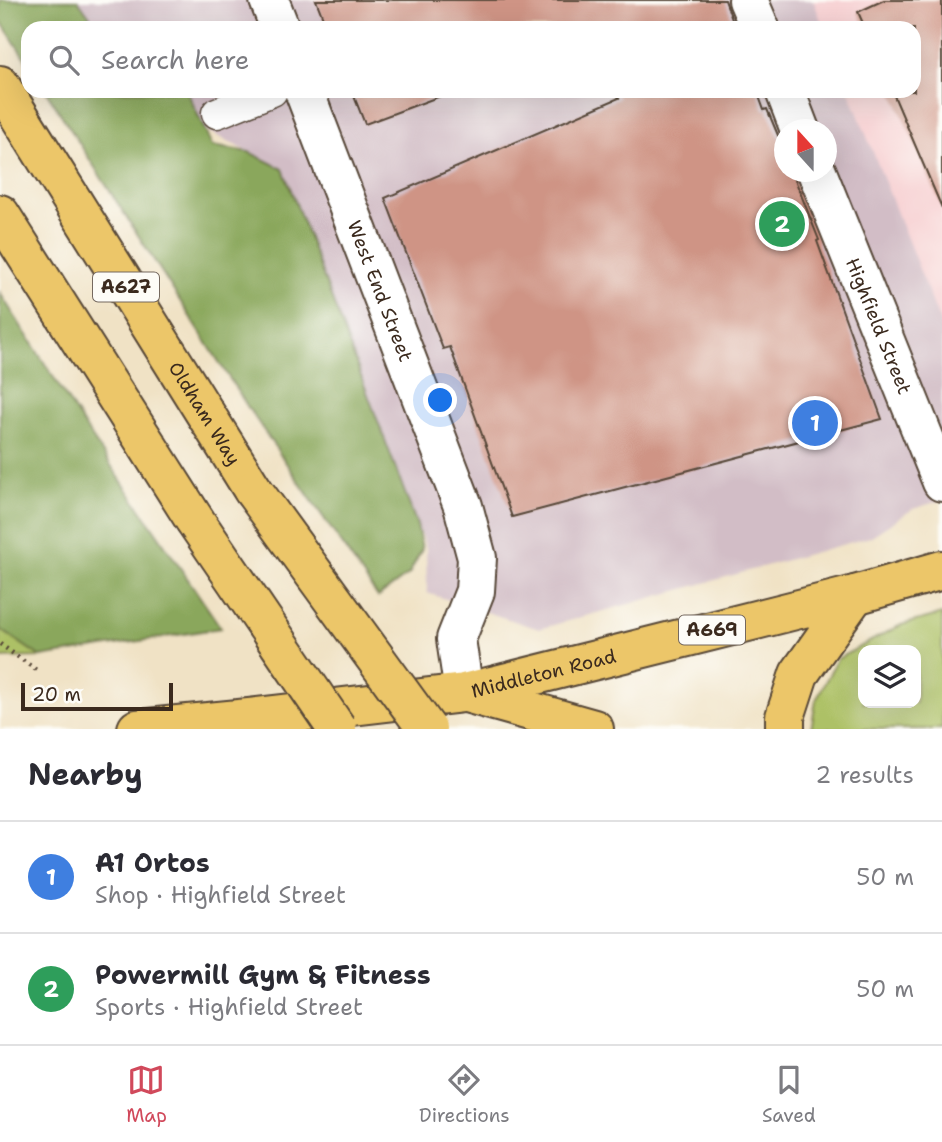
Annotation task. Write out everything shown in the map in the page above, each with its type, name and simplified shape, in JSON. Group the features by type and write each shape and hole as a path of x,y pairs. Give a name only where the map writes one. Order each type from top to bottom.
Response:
{"main road":[{"name":"Oldham Way","path":"0,85 253,489 427,729"},
{"path":"0,214 194,519 337,729"},
{"name":"Middleton Road","path":"137,729 464,693 855,595 942,570"},
{"path":"785,729 785,717 799,674 855,595"},
{"name":"A669","path":"464,693 594,729"}],"street":[{"path":"269,0 277,21"},
{"path":"748,0 757,21"},
{"name":"West End Street","path":"307,98 463,506 477,558 475,591 456,639 464,693"},
{"path":"788,98 796,119"},
{"name":"Highfield Street","path":"821,182 942,482"}],"lane":[{"path":"217,113 254,98"}],"path":[{"path":"0,644 40,672"}],"shaded area":[{"path":"59,0 813,0 821,21 74,21"},
{"path":"794,0 942,0 942,332 838,98 921,98 921,21 804,21"},
{"path":"141,98 852,98 942,327 942,500 913,509 870,537 539,629 427,593 426,548 283,169"}],"green space":[{"path":"0,0 78,0 93,21 21,21 21,52 0,20"},
{"path":"50,98 190,98 212,146 249,152 283,169 417,525 422,549 409,574 378,597 249,409"},
{"path":"0,293 87,430 221,628 41,657 0,629"},
{"path":"942,614 942,729 811,729 816,700 837,659 858,648 858,708 921,708 921,645 863,645 901,625"},
{"path":"0,629 41,657 0,658"}],"building":[{"path":"316,0 725,0 732,21 324,21"},
{"path":"884,0 942,0 942,208 895,98 921,98 921,21 862,21 858,12"},
{"path":"355,98 435,98 365,124"},
{"path":"619,98 760,98 774,126 774,182 796,182 882,419 512,517 450,347 443,349 385,198"}],"place":[{"name":"Powermill Gym & Fitness","path":"782,224"},
{"name":"A1 Ortos","path":"815,423"}]}
